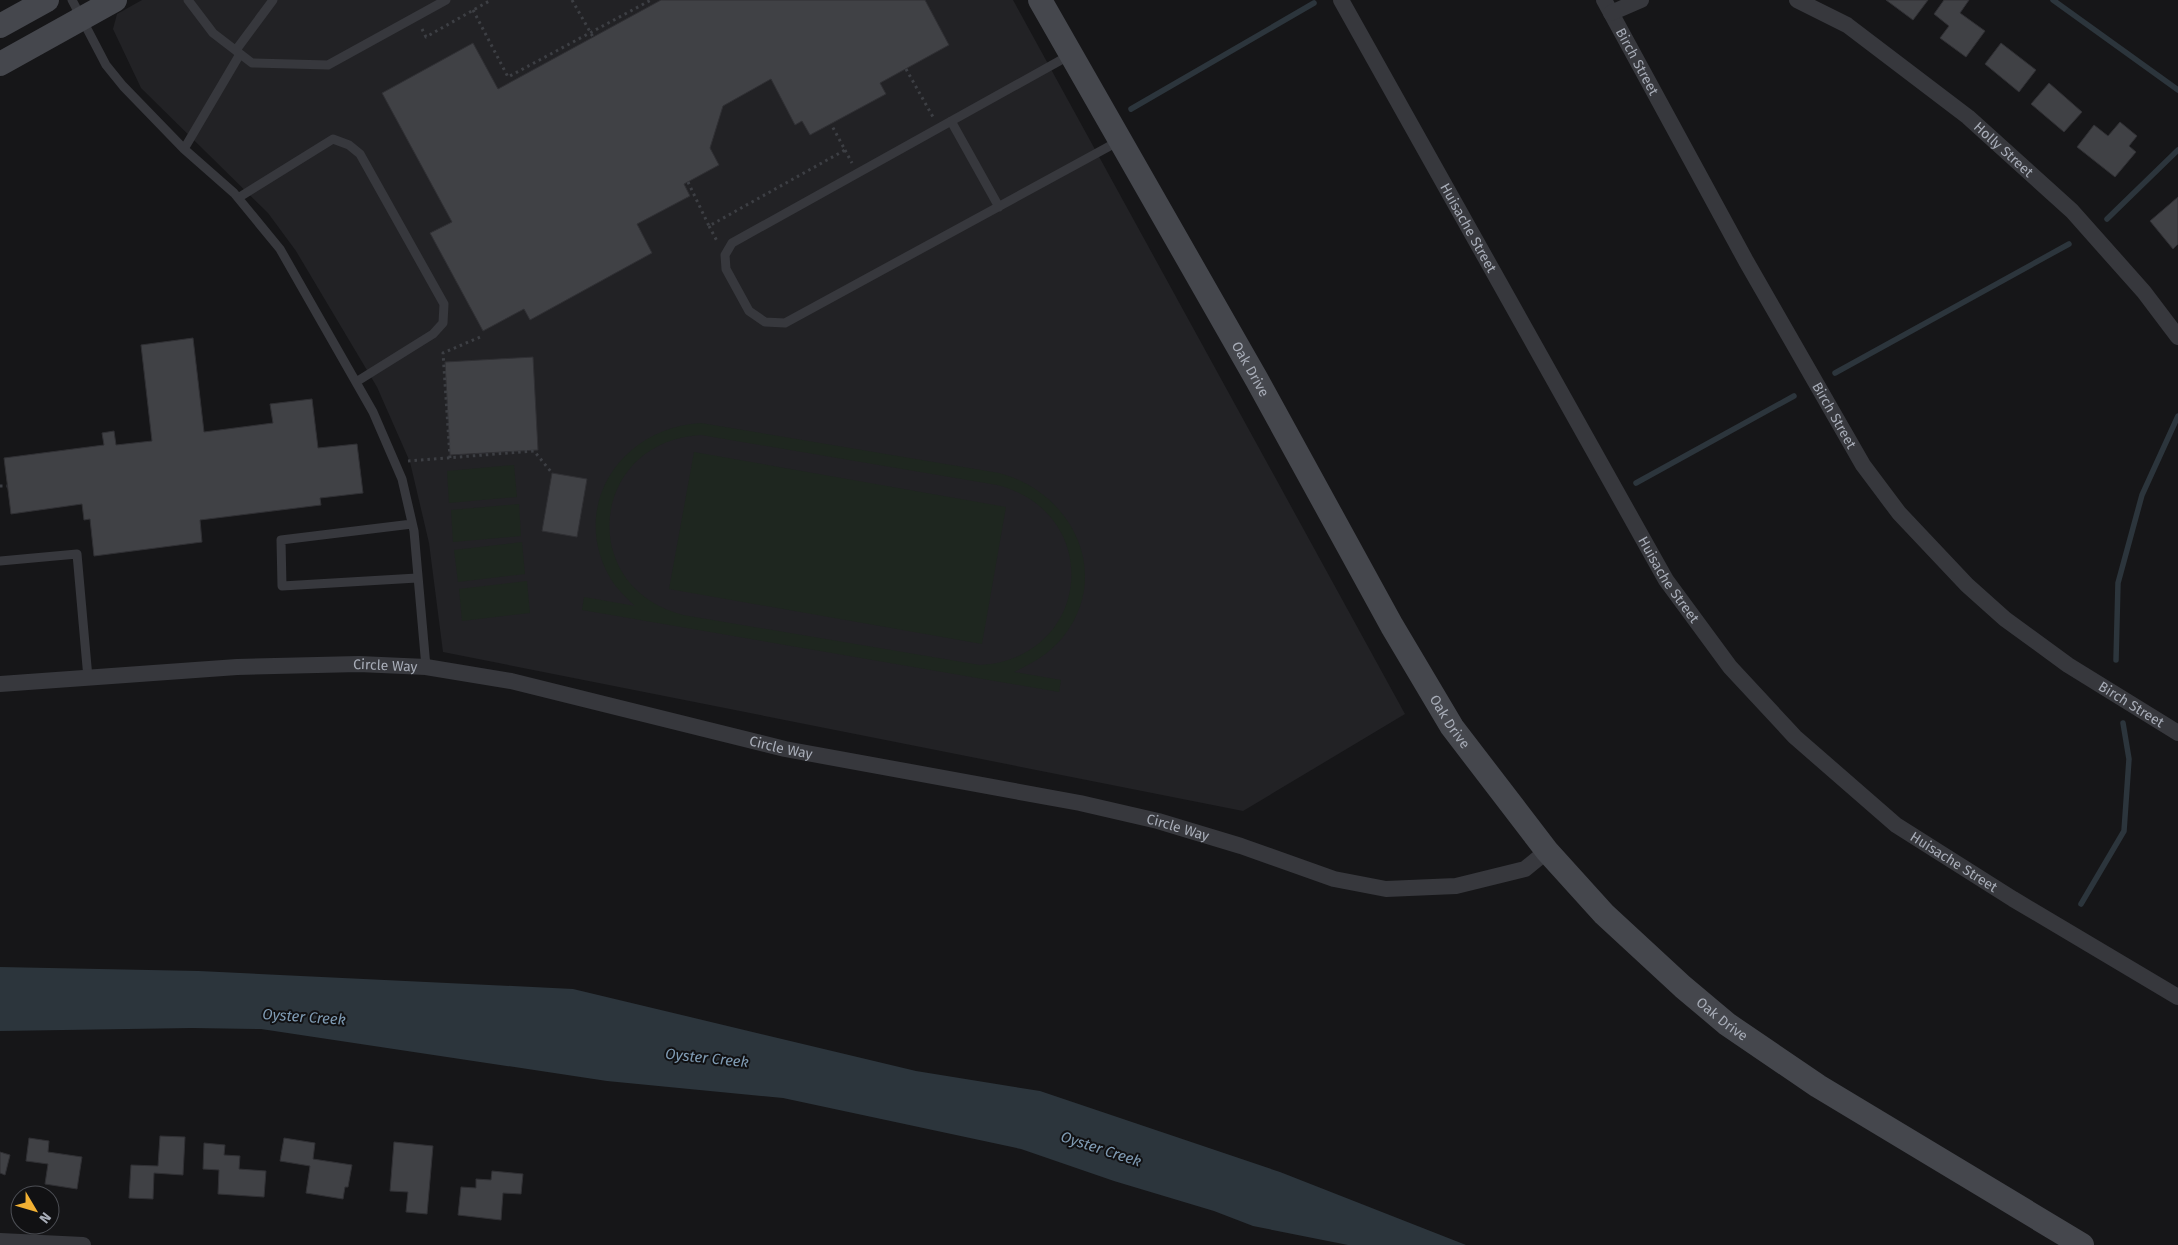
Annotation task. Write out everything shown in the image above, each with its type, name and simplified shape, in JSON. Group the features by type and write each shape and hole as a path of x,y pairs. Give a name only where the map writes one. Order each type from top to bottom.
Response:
{"street":[{"path":"0,26 47,0"},
{"path":"0,64 77,9 115,0"},
{"name":"Oak Drive","path":"1040,0 1257,380 1392,626 1452,726 1547,851 1604,914 1683,987 1727,1024 1818,1086 2082,1245"},
{"name":"Huisache Street","path":"1341,0 1666,580 1730,667 1795,737 1896,825 2013,899 2178,997"},
{"path":"1608,6 1641,0"},
{"name":"Holly Street","path":"1797,0 1847,25 1968,116 2072,211 2144,292 2178,337"},
{"name":"Birch Street","path":"1608,6 1751,270 1863,465 1899,513 1967,585 2005,618 2068,665 2178,733"},
{"name":"Circle Way","path":"0,684 237,667 359,664 426,667 511,681 785,748 977,782 1158,821 1241,846 1334,879 1386,889 1456,886 1524,869 1547,851"},
{"path":"0,1241 83,1245"}],"lane":[{"path":"188,0 213,33 252,63 328,66 446,0"},
{"path":"184,149 238,52 273,0"},
{"path":"77,9 106,65 123,86 184,149 238,198 280,249 373,412 402,479 412,524 426,667"},
{"path":"1071,55 732,243 725,255 726,269 749,311 765,322 785,323 1119,141"},
{"path":"951,121 999,206"},
{"path":"238,198 333,139 349,145 360,154 444,304 443,323 433,334 356,382"},
{"path":"412,524 281,540 282,586 417,578"},
{"path":"0,561 77,554 88,678"}],"path":[{"path":"426,37 491,0"},
{"path":"572,0 593,37"},
{"path":"474,10 508,77 651,0"},
{"path":"906,69 939,128"},
{"path":"688,182 709,226 845,150 831,124"},
{"path":"450,458 443,353 480,337"},
{"path":"395,462 534,451 552,473"},
{"path":"0,486 7,486"}],"shaded area":[{"path":"142,0 1013,0 1405,714 1243,811 443,652 429,543 410,462 377,387 296,251 268,213 141,88 113,29 117,14"},
{"path":"701,423 999,473 1025,483 1047,498 1065,517 1077,538 1084,562 1084,587 1078,613 1063,637 1040,658 1014,672 1061,680 1059,692 582,610 584,597 635,606 614,584 601,556 596,529 599,502 608,478 624,457 646,440 671,428","holes":["701,435 997,485 1032,501 1056,524 1069,553 1071,583 1063,613 1045,638 1017,657 980,665 683,615 648,599 625,576 612,547 610,517 618,487 636,462 664,443"]},
{"path":"694,452 1006,507 982,644 669,589"},
{"path":"514,465 517,497 449,503 447,471"},
{"path":"519,504 521,536 453,542 451,510"},
{"path":"522,542 525,574 458,582 454,550"},
{"path":"527,581 530,613 462,621 459,589"}],"water":[{"name":"Oyster Creek","path":"0,967 199,971 573,989 916,1071 1040,1091 1280,1172 1466,1245 1348,1245 1253,1226 1214,1211 1114,1181 1021,1149 783,1098 607,1081 261,1029 192,1028 0,1031"}],"building":[{"path":"661,0 925,0 949,45 880,83 886,94 810,135 802,121 795,125 771,79 723,106 710,148 719,165 684,184 690,196 637,224 652,253 530,320 524,309 483,331 430,233 452,222 382,93 473,43 498,89"},
{"path":"1886,0 1928,0 1913,20"},
{"path":"1944,0 1969,0 1960,13 1985,31 1966,57 1940,38 1949,26 1934,14"},
{"path":"2001,43 2036,70 2019,92 1985,64"},
{"path":"2049,83 2082,112 2064,132 2031,104"},
{"path":"2120,122 2137,136 2129,146 2136,152 2115,177 2077,147 2094,125 2108,136"},
{"path":"2178,197 2178,244 2173,249 2150,221"},
{"path":"193,338 204,432 273,423 270,404 312,399 318,448 357,444 363,493 320,498 321,505 200,520 202,542 94,556 90,519 84,520 82,504 11,514 4,458 104,445 102,433 114,431 116,445 152,441 141,345"},
{"path":"533,357 538,450 450,455 445,362"},
{"path":"552,473 587,479 577,537 542,531"},
{"path":"160,1136 185,1137 183,1175 154,1173 153,1199 129,1198 131,1165 158,1166"},
{"path":"29,1138 49,1141 48,1152 82,1157 77,1189 45,1184 48,1164 26,1161"},
{"path":"284,1138 315,1143 313,1159 352,1165 348,1187 345,1187 343,1199 306,1193 310,1166 280,1161"},
{"path":"394,1142 433,1146 427,1214 406,1212 408,1192 390,1191"},
{"path":"204,1143 225,1145 224,1155 240,1156 239,1169 266,1171 264,1197 218,1194 219,1170 203,1169"},
{"path":"0,1152 10,1155 5,1175 0,1173"},
{"path":"492,1171 523,1174 521,1194 503,1193 501,1220 458,1215 461,1187 476,1188 476,1179 491,1180"}],"waterway":[{"path":"2053,0 2178,90"},
{"path":"1131,109 1314,3"},
{"path":"2107,219 2178,150"},
{"path":"1835,373 2069,244"},
{"path":"1636,483 1794,396"},
{"path":"2116,660 2118,583 2142,495 2178,416"},
{"path":"2081,904 2124,831 2129,759 2123,723"}]}
